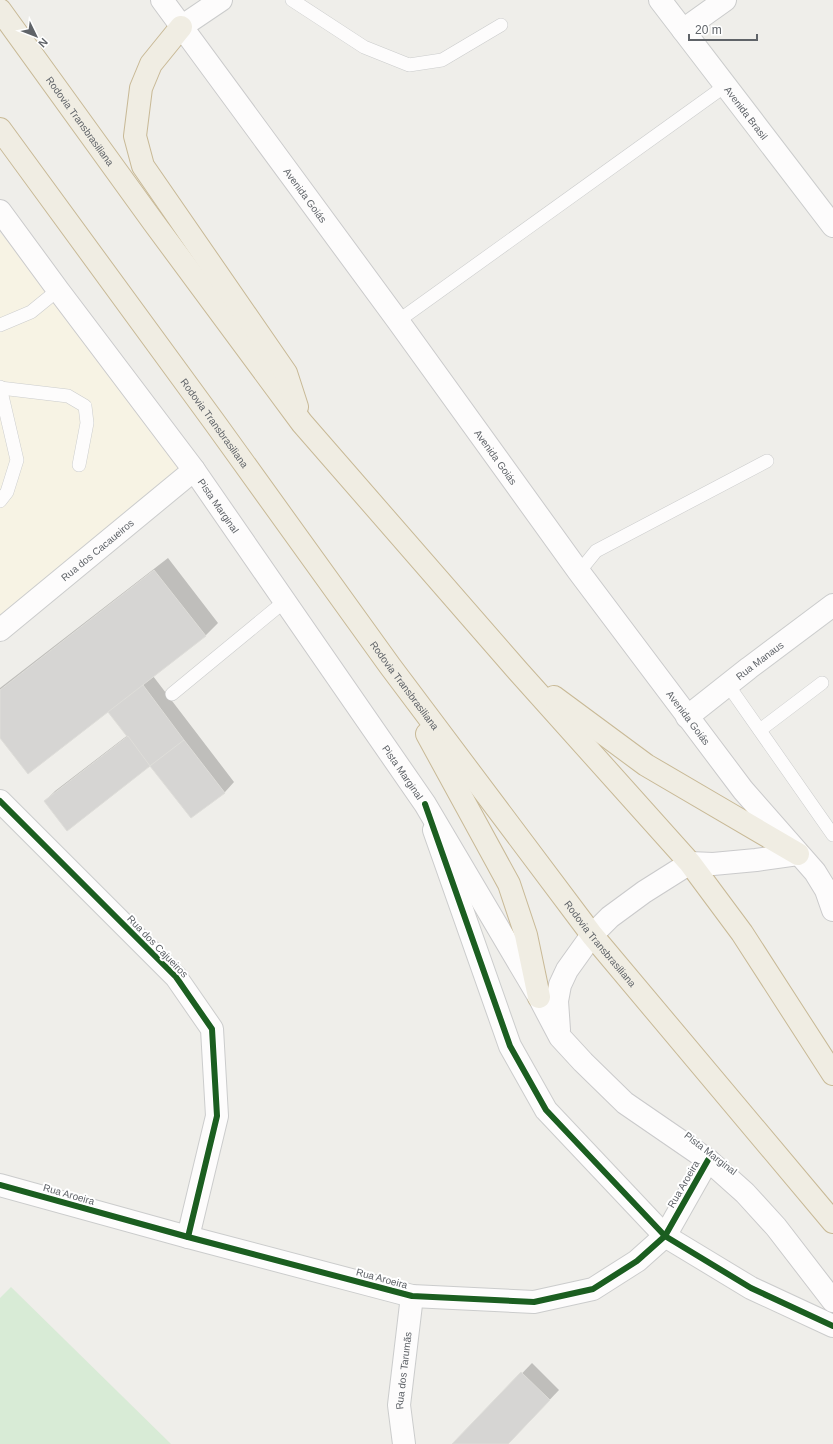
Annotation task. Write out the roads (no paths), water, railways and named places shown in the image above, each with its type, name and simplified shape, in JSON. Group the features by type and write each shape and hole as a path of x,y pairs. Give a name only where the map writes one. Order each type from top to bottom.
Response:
{"highway":[{"name":"Rodovia Transbrasiliana","path":"0,10 154,224 302,423 518,670 690,863 742,933 833,1074"},
{"path":"181,27 152,64 141,88 135,136 143,166 286,373 302,423"},
{"name":"Rodovia Transbrasiliana","path":"0,130 215,422 390,666 592,935 833,1222"},
{"path":"390,666 509,884 526,935 538,997"},
{"path":"518,670 646,765 798,854"}],"street":[{"name":"Avenida Goiás","path":"162,0 398,321 579,572 743,790 818,878 826,890 833,910"},
{"path":"181,27 220,0"},
{"name":"Avenida Brasil","path":"660,0 833,226"},
{"path":"683,30 725,0"},
{"name":"Pista Marginal","path":"0,210 58,290 194,470 425,804 560,1037 625,1103 708,1160 745,1193 776,1227 833,1301"},
{"name":"Rua dos Cacaueiros","path":"0,630 194,470"},
{"name":"Rua Manaus","path":"688,717 833,605"},
{"name":"Rua dos Cajueiros","path":"0,801 176,977 212,1029 217,1116 188,1237"},
{"path":"425,804 510,1046 546,1110 665,1236 751,1288 833,1326"},
{"path":"560,1037 557,1001 560,985 567,970 592,935 610,917 644,892 690,863 713,864 798,854"},
{"name":"Rua Aroeira","path":"0,1184 188,1237 412,1296 534,1302 593,1289 637,1261 665,1236 708,1160"},
{"name":"Rua dos Tarumãs","path":"404,1444 399,1405 412,1296"}],"lane":[{"path":"292,0 364,47 409,65 442,60 501,25"},
{"path":"398,321 726,86"},
{"path":"0,324 31,312 58,290"},
{"path":"0,501 7,492 17,460 4,420 0,388 68,396 85,406 87,423 79,465"},
{"path":"579,572 596,551 767,462"},
{"path":"172,694 285,601"},
{"path":"760,730 822,683"},
{"path":"728,685 833,835"}]}
